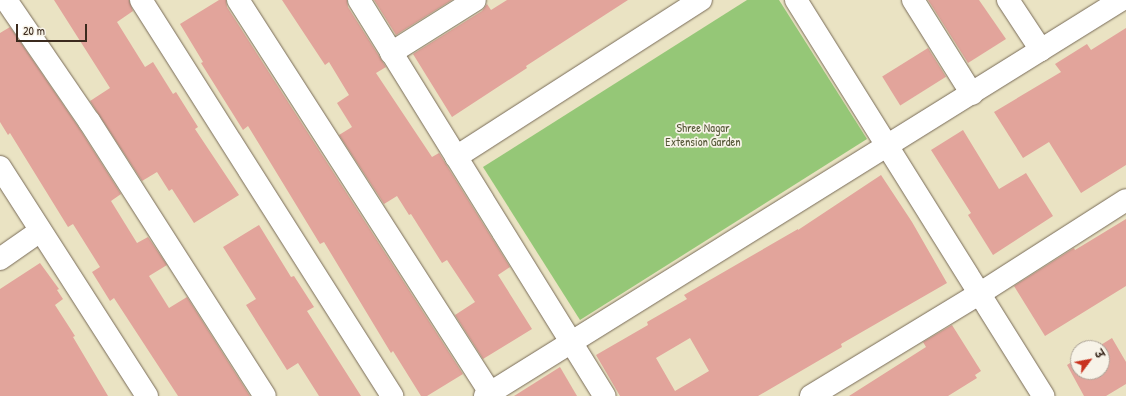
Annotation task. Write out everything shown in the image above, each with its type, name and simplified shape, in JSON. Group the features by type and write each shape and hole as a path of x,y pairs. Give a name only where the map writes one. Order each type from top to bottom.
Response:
{"street":[{"path":"0,2 5,0 93,128 265,396"},
{"path":"140,0 392,396"},
{"path":"238,0 489,395 571,342 1121,0"},
{"path":"359,0 604,396"},
{"path":"392,53 475,0"},
{"path":"456,157 700,0"},
{"path":"796,0 1043,396"},
{"path":"913,0 972,94"},
{"path":"1008,0 1041,50"},
{"path":"0,167 147,396"},
{"path":"811,396 979,294 1126,200"},
{"path":"0,259 40,231"}],"green space":[{"name":"Shree Nagar Extension Garden","path":"747,0 779,0 867,139 580,320 483,167"}],"building":[{"path":"54,0 129,0 133,11 117,22 145,67 153,62 173,94 176,92 198,127 195,129 239,195 194,223 172,189 169,191 157,172 142,181 90,101 110,88"},
{"path":"219,0 226,0 227,7 463,374 427,396 421,396 393,351 391,353 324,242 320,244 248,126 243,130 201,63 203,62 180,24"},
{"path":"282,0 347,0 348,7 386,67 376,73 432,157 439,153 510,267 498,275 532,329 483,359 455,315 475,302 447,260 442,263 411,214 409,215 397,196 384,204 339,135 352,127 337,103 349,95 329,62 325,65"},
{"path":"374,0 452,0 396,35"},
{"path":"507,0 628,0 526,66 527,68 452,117 413,54 482,11 487,4 491,10"},
{"path":"928,0 979,0 1006,39 968,63"},
{"path":"10,27 79,128 121,194 111,201 137,243 148,237 167,265 149,276 169,308 187,297 250,396 178,396 114,298 110,301 92,272 100,267 73,224 68,227 10,133 8,135 0,122 0,33"},
{"path":"1126,28 1126,165 1081,193 1049,142 1023,158 994,112 1061,72 1055,64 1087,44 1091,50"},
{"path":"928,48 946,77 900,105 882,77"},
{"path":"963,130 999,189 1026,173 1053,216 993,255 968,215 971,213 931,150"},
{"path":"881,175 912,222 947,283 841,344 842,347 758,396 620,396 596,355 648,325 647,322 687,299 684,295 798,230","holes":["690,338 709,371 675,391 656,358"]},
{"path":"1126,219 1126,286 1045,336 1014,286 1074,248 1075,250"},
{"path":"259,225 291,277 294,276 314,307 307,311 361,396 319,396 298,363 287,370 246,305 256,299 223,247"},
{"path":"40,263 59,289 57,290 63,299 55,305 75,336 73,337 108,396 0,396 0,289"},
{"path":"952,325 981,371 975,375 977,378 948,396 849,396 926,347 923,342"},
{"path":"1112,338 1126,362 1126,384 1106,396 1084,396 1075,380 1110,380 1109,340"},
{"path":"1070,363 1070,370 1067,365"},
{"path":"560,367 577,396 514,396"}]}
